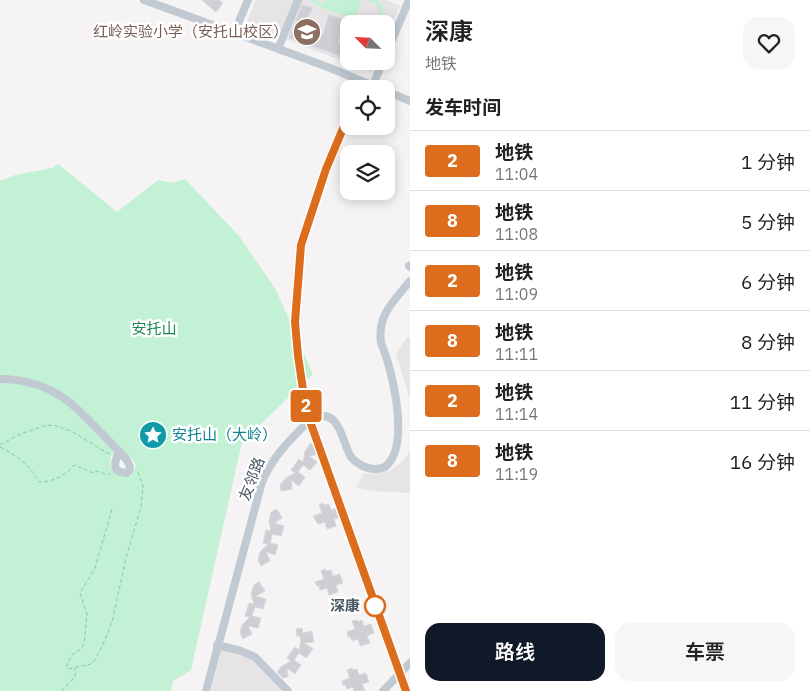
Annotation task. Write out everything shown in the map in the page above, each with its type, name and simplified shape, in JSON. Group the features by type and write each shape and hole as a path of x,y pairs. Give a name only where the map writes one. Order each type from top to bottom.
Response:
{"street":[{"path":"144,0 360,80"},
{"path":"234,33 248,0"},
{"path":"278,49 298,0"},
{"path":"395,33 409,0"},
{"path":"395,95 410,101"},
{"path":"405,401 380,334 383,316 410,281"},
{"path":"0,379 32,382 46,386 58,393 69,402 117,455 130,465 127,473 121,472 115,467 114,462 117,455"},
{"name":"友邻路","path":"206,691 262,482 281,448 312,418 319,415 336,422 347,452 360,465 373,469 380,468 395,462 402,453"},
{"path":"217,645 242,651 255,657 288,691"},
{"path":"383,691 410,663"}],"path":[{"path":"115,467 108,475 96,471 94,473 74,465 71,470 59,477 42,483 39,482 34,472 17,456 0,446 18,435 44,426 53,425 71,431 117,455"},
{"path":"112,509 95,568 80,594 87,614 84,644 81,649 72,655 67,667 68,669 91,664 97,657 112,622 127,554 138,522 143,496 141,476 137,469 130,465"},
{"path":"62,691 76,676 75,668"}],"shaded area":[{"name":"红岭实验小学（安托山校区）","path":"256,0 386,0 400,6 395,17 395,15 340,15 340,60 250,26 247,21"},
{"path":"407,337 410,338 410,399 396,354"},
{"path":"410,451 410,493 356,488 364,473 373,474 390,471 403,461"},
{"path":"221,650 252,659 283,691 211,691"}],"green space":[{"path":"310,0 324,4 325,0 362,0 356,15 342,15 316,5"},
{"path":"368,0 377,0 383,7 383,14 378,15 380,11 376,4"},
{"name":"安托山","path":"58,164 117,212 158,180 173,183 185,179 239,236 276,290 313,374 242,442 191,670 173,681 171,691 0,691 0,181 15,175 52,168","holes":["120,448 133,460 136,466 130,477 113,471 110,466 111,456"]}],"building":[{"path":"202,0 219,0 223,3 216,12"},
{"path":"302,5 312,8 301,33 323,34 329,15 340,18 340,37 338,41 340,44 340,56 289,38"},
{"path":"316,443 318,454 309,456 317,462 310,470 303,465 298,472 305,477 299,486 291,480 292,489 281,491 280,485 286,478 295,473 291,470 299,459 303,462 305,451 310,444"},
{"path":"323,503 324,505 329,504 331,510 338,508 341,517 334,519 336,526 327,529 325,522 318,524 313,516 322,513 319,505"},
{"path":"277,509 282,518 274,523 284,526 281,536 272,534 270,543 278,545 275,555 266,552 270,561 261,566 258,560 260,552 268,544 263,543 266,530 271,531 269,521 271,512"},
{"path":"325,569 326,571 331,570 333,576 340,574 343,583 336,585 338,592 329,595 327,588 320,590 319,586 317,586 315,582 324,579 321,571"},
{"path":"259,582 265,591 256,596 266,599 263,609 255,607 252,616 261,618 258,628 248,626 252,634 243,639 240,633 242,625 250,617 245,616 249,603 254,604 251,594 254,585"},
{"path":"357,620 358,622 362,620 364,626 371,624 374,633 367,636 370,643 360,646 358,639 352,641 350,636 348,637 347,632 355,629 352,621"},
{"path":"302,628 303,633 312,631 314,642 304,643 313,649 306,658 299,653 294,660 301,665 295,674 287,668 288,677 283,678 277,672 282,666 291,661 287,658 295,647 299,650 301,641 300,636 297,636 296,629"},
{"path":"352,668 353,670 357,669 359,675 366,673 369,682 362,684 365,691 354,691 353,687 347,689 345,684 343,685 342,681 350,678 347,670"}],"metro line":[{"name":"2","path":"340,135 326,169 301,245 295,322 298,356 306,410 406,691"}],"place":[{"name":"红岭实验小学（安托山校区）","path":"307,32"},
{"name":"安托山（大岭）","path":"153,435"},
{"name":"深康","path":"375,606"}]}
